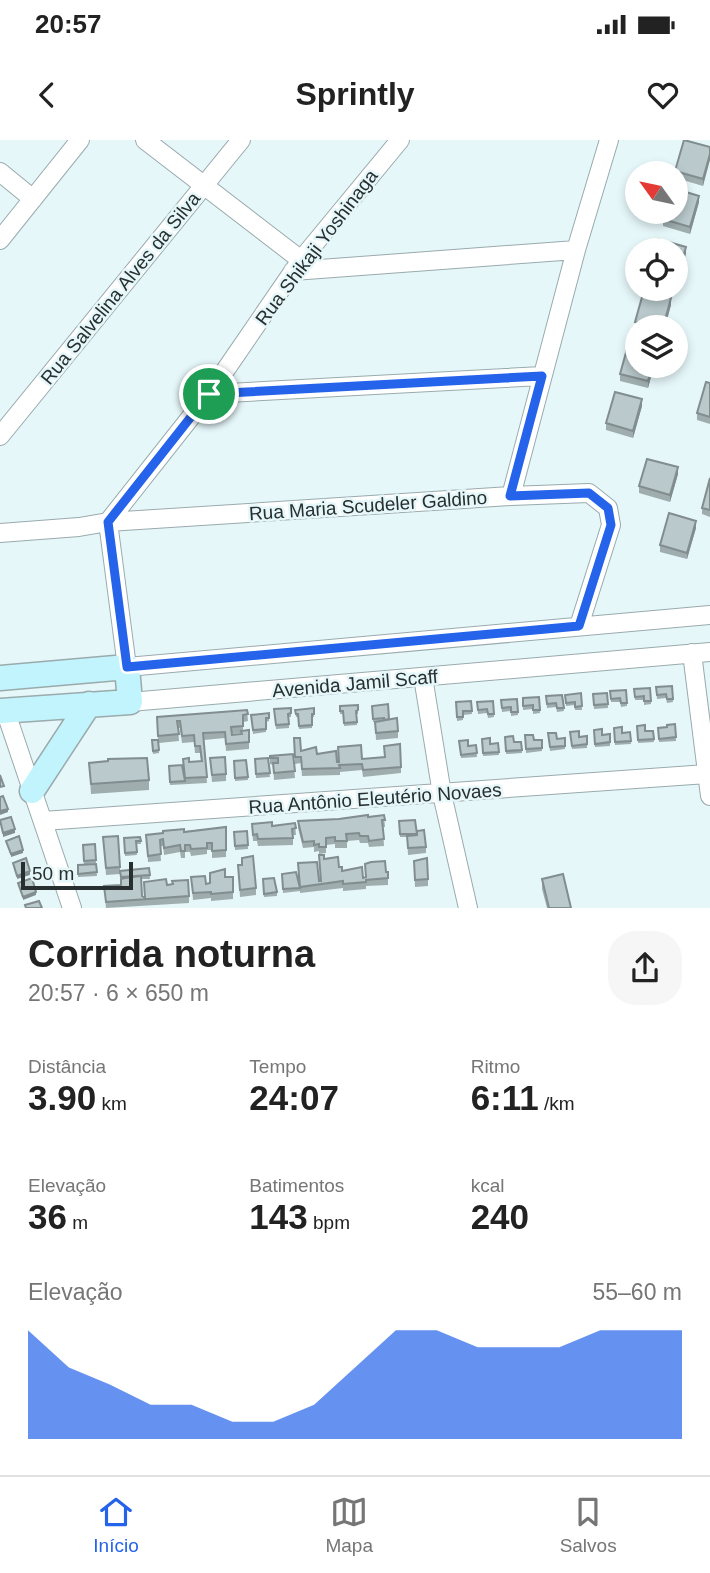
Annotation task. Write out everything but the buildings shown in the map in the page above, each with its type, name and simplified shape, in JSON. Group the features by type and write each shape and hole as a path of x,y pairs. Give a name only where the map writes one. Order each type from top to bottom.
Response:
{"street":[{"path":"0,240 80,140"},
{"path":"145,140 204,186 297,266 576,250"},
{"name":"Rua Salvelina Alves da Silva","path":"0,436 241,140"},
{"name":"Rua Shikaji Yoshinaga","path":"108,522 209,394 297,266 400,140"},
{"path":"510,496 576,250 609,140"},
{"path":"0,172 33,199"},
{"path":"209,394 542,376"},
{"name":"Rua Maria Scudeler Galdino","path":"0,533 108,522 589,493 608,508 611,525 579,626"},
{"path":"108,522 130,702"},
{"name":"Avenida Jamil Scaff","path":"0,678 710,615"},
{"path":"701,652 710,796"},
{"name":"Avenida Jamil Scaff","path":"3,711 701,652"},
{"path":"423,677 442,794 467,908"},
{"path":"32,791 89,704"},
{"path":"3,711 72,908"},
{"name":"Rua Antônio Eleutério Novaes","path":"43,821 707,774"}],"route":[{"path":"542,376 510,496 589,493 608,508 611,525 579,626 127,667 108,522 209,394 542,376"}]}
